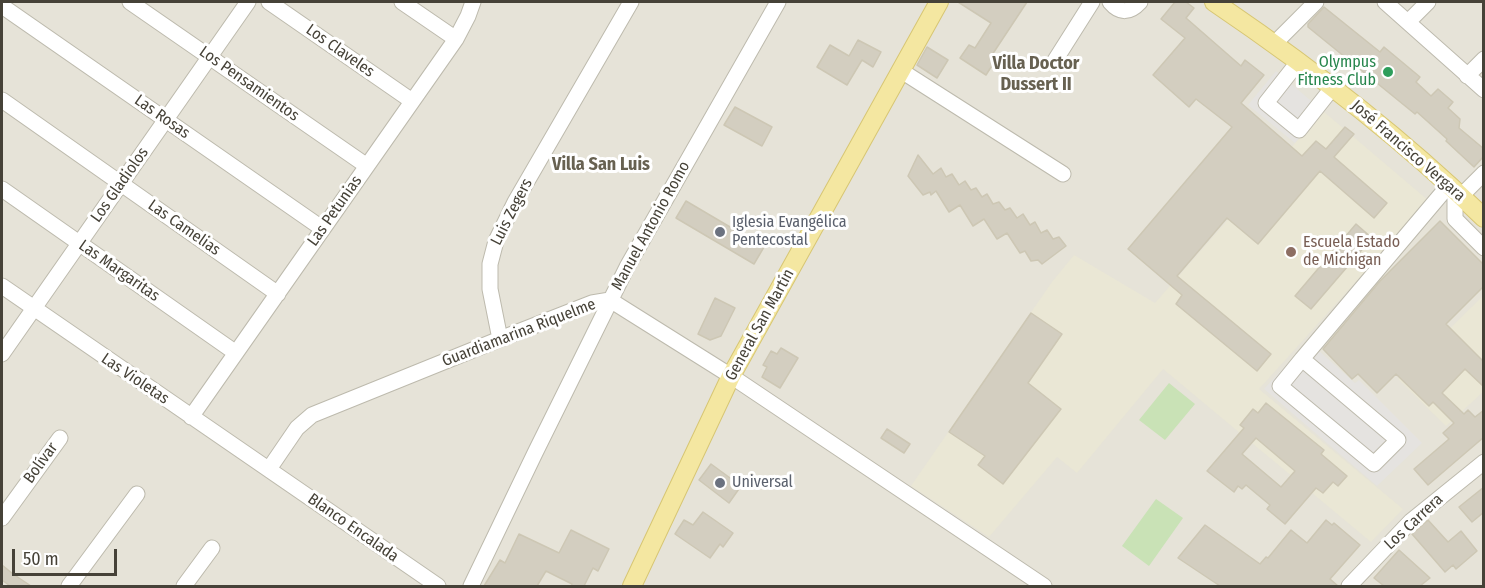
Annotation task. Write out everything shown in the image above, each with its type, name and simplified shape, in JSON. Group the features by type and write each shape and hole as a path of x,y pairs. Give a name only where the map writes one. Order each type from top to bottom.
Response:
{"main road":[{"name":"General San Martín","path":"632,586 731,376 939,2"},
{"name":"José Francisco Vergara","path":"1214,2 1275,43 1333,87 1399,140 1484,218"}],"street":[{"name":"Los Pensamientos","path":"130,2 367,166"},
{"name":"Los Gladiolos","path":"2,354 248,2"},
{"name":"Los Claveles","path":"269,2 412,101"},
{"path":"402,2 456,39"},
{"name":"Las Petunias","path":"191,417 456,39 473,2"},
{"name":"Luis Zegers","path":"500,339 490,289 490,264 496,241 515,202 631,2"},
{"name":"Manuel Antonio Romo","path":"471,586 627,267 778,2"},
{"path":"1054,62 1092,2"},
{"path":"1110,2 1118,9 1127,11 1140,2"},
{"path":"1275,43 1316,2"},
{"path":"1385,2 1484,90"},
{"path":"1408,22 1428,2"},
{"name":"Las Rosas","path":"2,6 323,229"},
{"path":"1467,76 1484,59"},
{"path":"1299,61 1266,103 1299,130 1333,87"},
{"path":"900,70 1063,174"},
{"name":"Las Camelias","path":"2,100 278,294"},
{"path":"1302,359 1398,440 1374,464 1280,386 1302,359 1455,191 1484,173"},
{"name":"Las Margaritas","path":"2,189 236,353"},
{"path":"1455,191 1455,219 1484,248"},
{"name":"Las Violetas","path":"2,286 269,470"},
{"name":"Guardiamarina Riquelme","path":"269,470 297,428 312,415 592,303 610,300 731,376 1044,586"},
{"name":"Bolívar","path":"2,518 60,438"},
{"name":"Los Carrera","path":"1349,586 1411,521 1484,462"},
{"name":"Blanco Encalada","path":"269,470 438,586"},
{"path":"69,586 137,494"},
{"path":"184,586 212,548"}],"shaded area":[{"path":"2,2 1483,2 1483,586 2,586"},
{"path":"1276,71 1323,111 1295,143 1248,105"},
{"path":"1323,111 1429,201 1259,389 1403,509 1371,542 1163,369 1077,473 1057,457 989,537 911,486 1052,282 1074,255 1155,303"},
{"path":"1483,296 1483,392 1446,426 1398,379"},
{"path":"1308,341 1355,383 1359,380 1422,443 1377,486 1264,389"}],"green space":[{"path":"1169,383 1195,404 1165,440 1139,420"},
{"path":"1156,499 1183,518 1149,566 1122,546"}],"building":[{"path":"958,2 1027,2 990,58 995,61 986,75 960,58 969,45 975,48 991,23"},
{"path":"1175,2 1186,2 1194,8 1186,18 1241,66 1245,60 1264,75 1241,103 1302,156 1316,141 1326,149 1345,127 1354,134 1334,157 1387,203 1374,218 1320,171 1258,244 1227,218 1177,276 1271,354 1257,371 1176,304 1182,295 1128,249 1232,127 1196,99 1189,107 1153,75 1185,38 1161,19"},
{"path":"1324,7 1380,52 1384,47 1420,77 1416,82 1431,96 1438,89 1453,102 1448,108 1460,119 1459,128 1484,149 1484,156 1474,167 1417,112 1415,114 1308,27 1308,24"},
{"path":"858,40 881,52 873,67 862,60 847,85 817,67 830,45 849,56"},
{"path":"927,47 948,60 937,78 917,65"},
{"path":"735,107 772,127 762,146 724,125"},
{"path":"918,155 933,174 941,168 946,177 952,174 959,185 965,181 971,190 976,188 982,197 987,194 993,204 999,202 1005,210 1010,208 1017,218 1023,214 1030,225 1035,222 1041,233 1047,230 1053,239 1059,237 1066,246 1042,264 1038,260 1031,261 1025,251 1020,253 1007,233 997,239 984,219 973,226 960,205 949,212 936,191 931,195 930,192 923,195 908,176"},
{"name":"Iglesia Evangélica Pentecostal","path":"686,201 764,247 754,264 676,218"},
{"path":"1440,221 1484,265 1484,286 1446,324 1484,362 1484,387 1465,369 1442,393 1464,414 1468,410 1475,417 1484,410 1484,437 1428,485 1414,469 1449,439 1443,433 1454,423 1433,402 1429,406 1396,374 1377,393 1358,374 1352,379 1323,349 1380,281"},
{"path":"1356,224 1372,238 1311,309 1295,296"},
{"path":"715,298 735,308 721,336 710,340 698,334"},
{"path":"1031,313 1062,334 1028,383 1061,409 1003,484 978,465 985,456 949,432"},
{"path":"781,348 798,358 780,388 762,377 767,367 763,365 771,351 777,354"},
{"path":"1266,403 1324,450 1321,454 1347,476 1338,486 1333,482 1323,493 1316,488 1285,524 1267,509 1270,505 1246,485 1242,489 1238,486 1234,492 1207,471 1244,428 1240,425 1253,409 1258,413","holes":["1256,438 1295,471 1281,487 1242,454"]},
{"path":"887,429 910,444 904,453 881,438"},
{"name":"Universal","path":"711,464 741,486 729,503 699,480"},
{"path":"1484,487 1484,512 1472,522 1459,507"},
{"path":"703,512 733,533 723,547 720,544 710,558 675,534 684,520 693,525"},
{"path":"1326,520 1332,525 1334,523 1360,545 1330,579 1338,586 1220,586 1178,558 1205,525 1260,564 1266,557 1268,558 1291,530 1307,543"},
{"path":"1428,520 1448,542 1461,531 1477,551 1456,569 1453,565 1445,572 1412,534"},
{"path":"571,530 609,549 598,571 593,568 584,586 571,586 572,584 546,571 537,586 484,586 500,560 505,563 519,534 559,553"},
{"path":"1399,550 1430,578 1420,586 1384,586 1374,578"},
{"path":"2,565 31,586 10,586 2,580"}],"place":[{"name":"Olympus Fitness Club","path":"1388,72"},
{"name":"Iglesia Evangélica Pentecostal","path":"720,232"},
{"name":"Escuela Estado de Michigan","path":"1291,252"},
{"name":"Universal","path":"720,483"}],"district":[{"name":"Villa Doctor Dussert II","path":"1036,74"},
{"name":"Villa San Luis","path":"601,165"}]}
